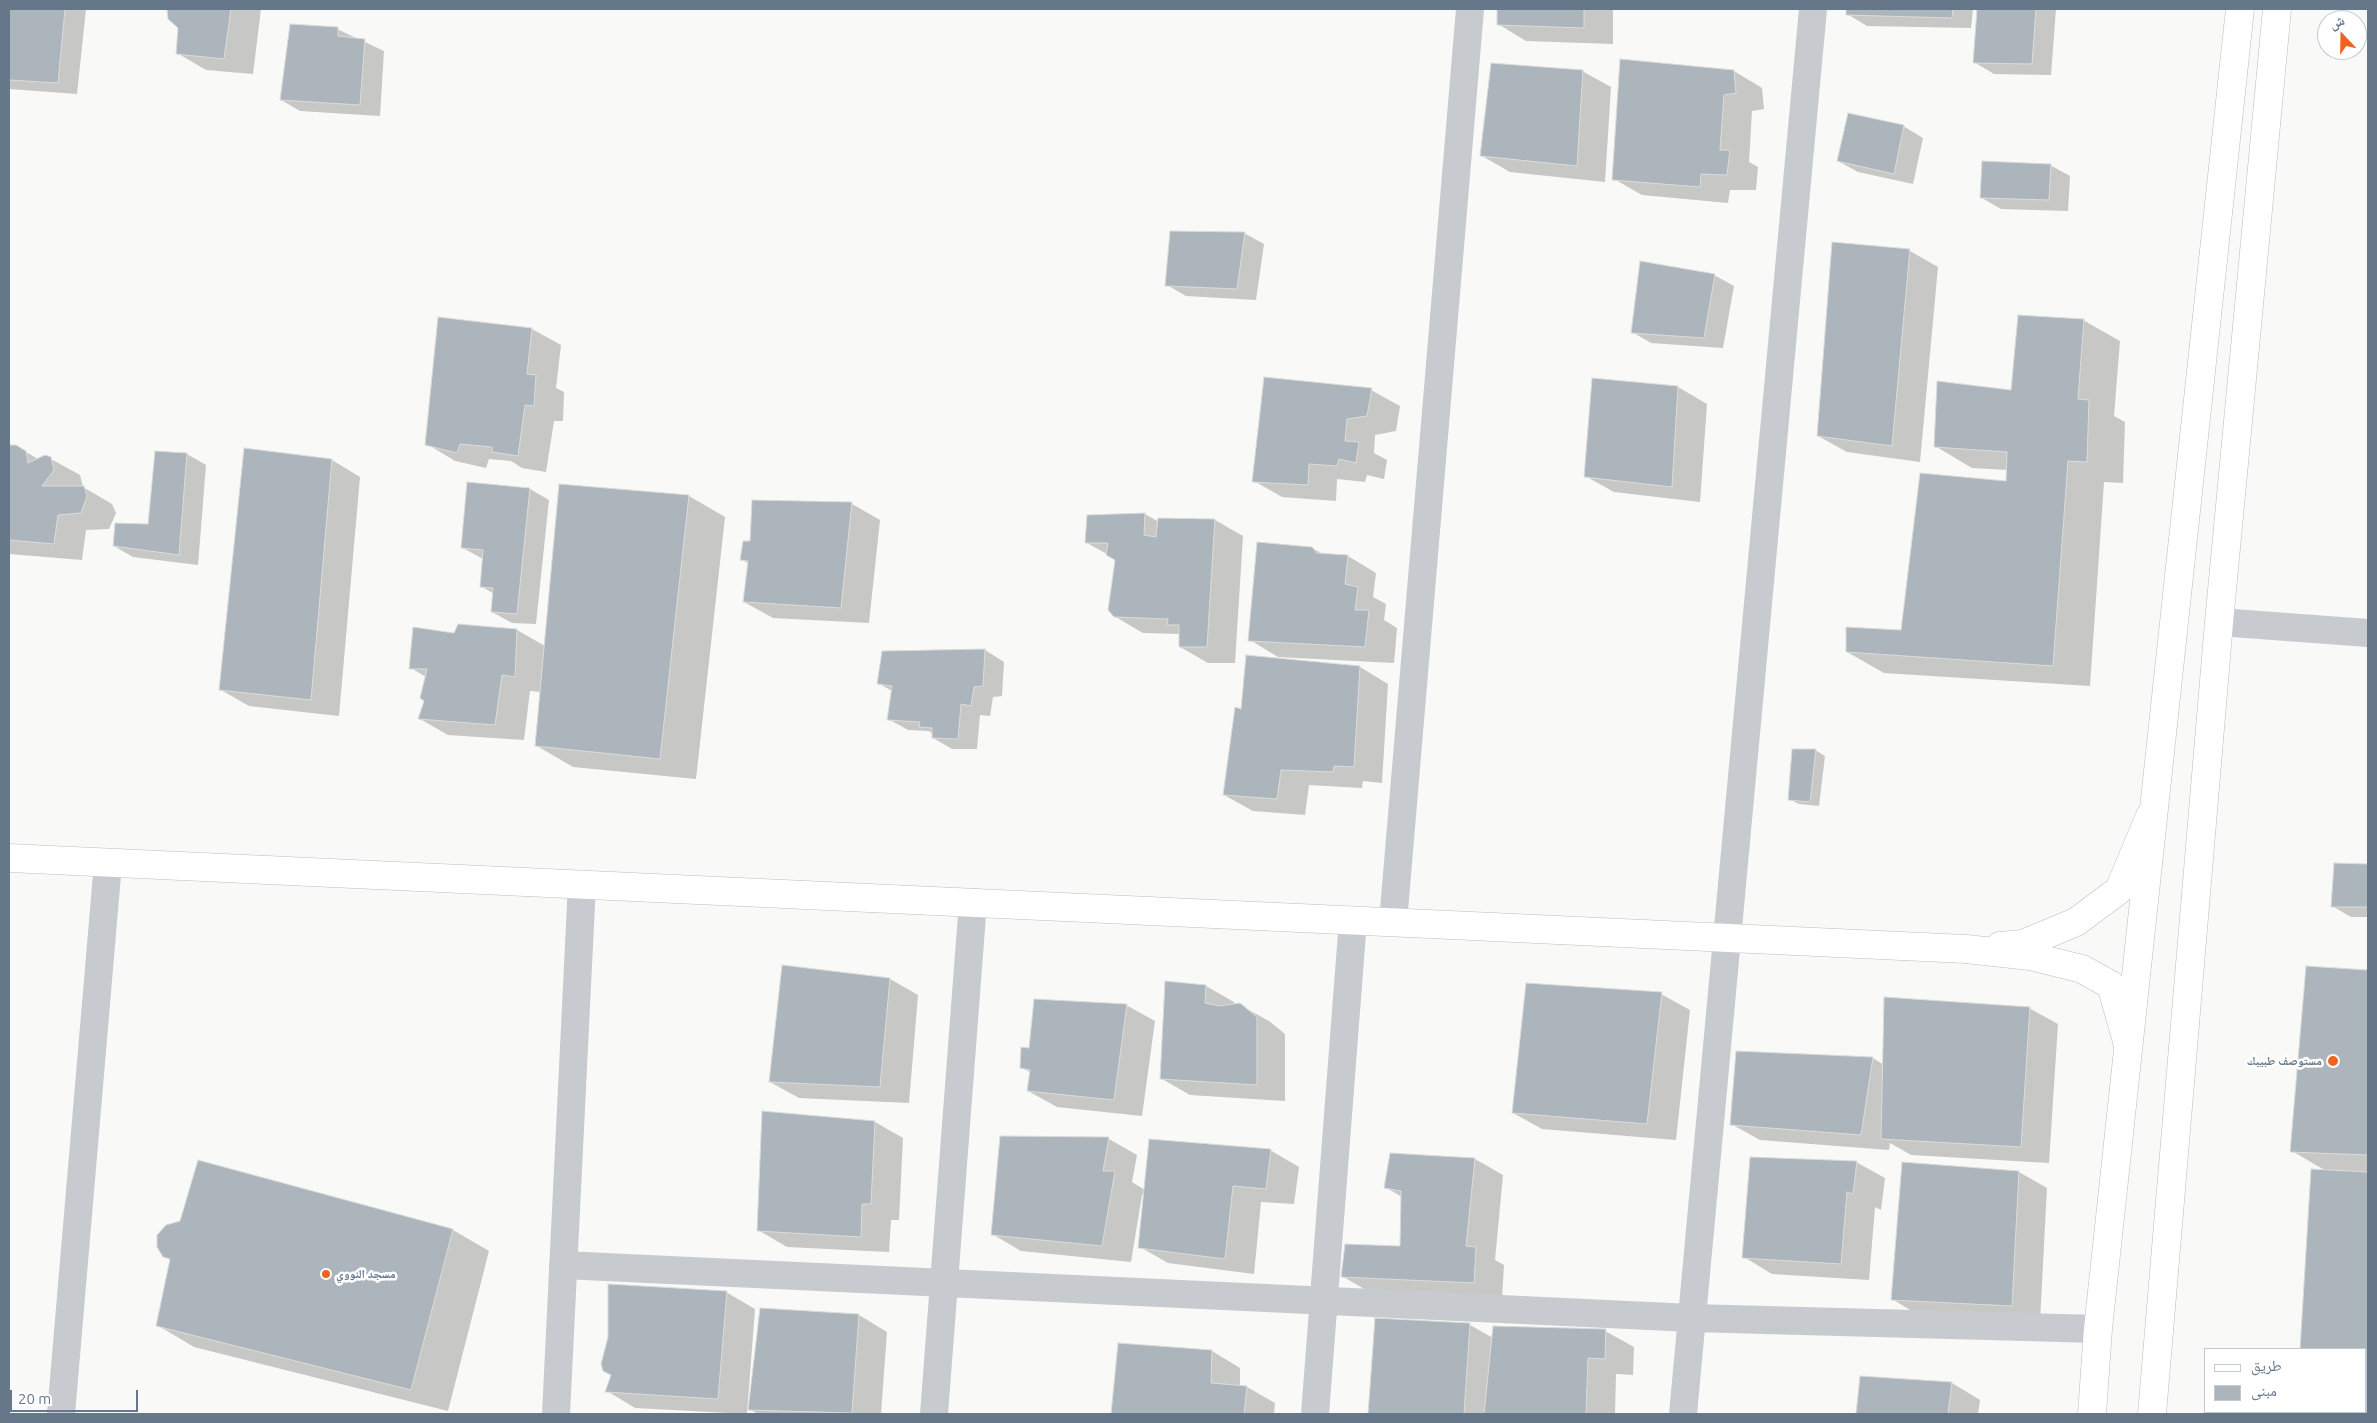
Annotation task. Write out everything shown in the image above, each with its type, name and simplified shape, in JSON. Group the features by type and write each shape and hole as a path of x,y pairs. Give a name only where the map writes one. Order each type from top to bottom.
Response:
{"main road":[{"path":"2092,1414 2098,1328 2240,9"},
{"path":"2152,1414 2219,622 2277,9"},
{"path":"1966,949 2023,944 2076,922 2119,890 2154,806"},
{"path":"9,858 1966,949 2030,956 2082,969 2111,985 2128,1045"}],"street":[{"path":"1393,922 1470,9"},
{"path":"1683,1414 1813,9"},
{"path":"2219,622 2368,633"},
{"path":"61,1414 108,863"},
{"path":"556,1414 582,884"},
{"path":"934,1414 972,902"},
{"path":"1315,1414 1352,920"},
{"path":"563,1265 1692,1318 2098,1328"}],"building":[{"path":"9,9 65,9 58,83 9,80"},
{"path":"167,9 231,9 224,59 176,54 178,28 168,19"},
{"path":"1497,9 1584,9 1584,28 1497,25"},
{"path":"1846,9 1953,9 1952,18 1846,15"},
{"path":"1977,9 2036,9 2032,64 1973,63"},
{"path":"290,24 338,27 338,36 365,39 360,105 280,100"},
{"path":"1620,59 1734,70 1736,93 1724,95 1720,150 1730,150 1727,175 1701,174 1700,187 1612,180"},
{"path":"1491,63 1583,70 1577,166 1480,156"},
{"path":"1848,113 1904,125 1894,174 1837,161"},
{"path":"1982,161 2051,164 2049,200 1980,198"},
{"path":"1170,231 1245,232 1237,289 1165,286"},
{"path":"1832,242 1910,249 1892,446 1817,436"},
{"path":"1640,261 1715,274 1704,338 1631,333"},
{"path":"2018,315 2084,319 2078,399 2089,400 2087,462 2068,461 2053,666 1846,652 1846,627 1901,630 1920,473 2006,481 2007,452 1934,447 1937,381 2011,390"},
{"path":"438,317 532,328 527,374 536,375 534,406 525,405 518,456 492,452 492,447 460,444 457,453 425,445"},
{"path":"1264,377 1372,388 1367,416 1347,419 1345,441 1359,442 1356,463 1339,459 1337,466 1309,464 1308,485 1252,482"},
{"path":"1592,378 1678,386 1672,487 1584,477"},
{"path":"9,445 16,445 26,451 28,463 45,455 51,457 54,470 42,486 84,486 87,496 81,513 58,515 54,544 9,540"},
{"path":"244,448 332,459 311,700 219,690"},
{"path":"155,451 187,453 179,555 113,546 115,523 148,524"},
{"path":"467,482 530,488 517,614 491,612 493,588 480,587 483,550 461,548"},
{"path":"559,484 689,495 660,759 535,746"},
{"path":"752,500 852,502 841,608 743,602 748,561 740,560 743,541 750,541"},
{"path":"1145,513 1144,535 1156,537 1158,518 1215,519 1207,647 1179,647 1179,625 1167,625 1168,619 1114,617 1108,610 1115,560 1106,555 1108,543 1085,543 1087,515"},
{"path":"1257,542 1312,547 1317,553 1348,555 1345,584 1358,587 1355,610 1369,610 1365,647 1248,641"},
{"path":"458,624 517,629 515,677 502,675 495,725 418,719 424,701 420,698 427,669 409,669 413,627 454,633"},
{"path":"985,649 983,686 974,687 971,706 961,704 958,739 932,738 932,728 919,727 920,722 887,720 892,686 877,684 882,651"},
{"path":"1246,655 1360,666 1354,767 1334,766 1333,772 1281,770 1277,799 1223,795 1235,707 1241,709"},
{"path":"1792,749 1816,749 1810,802 1788,800"},
{"path":"2334,863 2368,864 2368,907 2331,907"},
{"path":"782,965 890,978 880,1087 769,1082"},
{"name":"مستوصف طبيبك","path":"2306,966 2368,970 2368,1155 2290,1152"},
{"path":"1165,981 1206,985 1205,1003 1219,1006 1240,1003 1257,1017 1257,1085 1160,1079"},
{"path":"1526,983 1662,992 1647,1124 1512,1113"},
{"path":"1884,997 2030,1007 2021,1147 1881,1139"},
{"path":"1034,999 1127,1004 1114,1100 1027,1091 1030,1070 1020,1068 1021,1047 1029,1048"},
{"path":"1736,1051 1873,1057 1861,1135 1730,1125"},
{"path":"762,1111 875,1121 871,1204 862,1204 861,1237 757,1231"},
{"path":"1000,1136 1109,1137 1103,1171 1115,1171 1102,1246 991,1235"},
{"path":"1149,1139 1271,1149 1266,1189 1233,1186 1225,1259 1138,1248"},
{"path":"1390,1153 1475,1158 1466,1246 1476,1247 1474,1283 1341,1277 1345,1244 1400,1246 1401,1191 1384,1188"},
{"path":"1750,1157 1857,1161 1853,1194 1847,1192 1841,1264 1742,1258"},
{"path":"198,1160 453,1229 411,1390 156,1326 170,1259 163,1257 157,1247 157,1235 166,1225 180,1221"},
{"path":"1902,1162 2019,1171 2012,1306 1891,1300"},
{"path":"2311,1169 2368,1172 2368,1414 2296,1414 2367,1413 2367,1348 2300,1348"},
{"path":"608,1284 727,1291 718,1399 605,1392 611,1375 603,1371 601,1364 608,1337"},
{"path":"760,1308 859,1314 852,1413 748,1410"},
{"path":"1375,1318 1470,1323 1464,1414 1368,1414"},
{"path":"1493,1326 1606,1329 1605,1359 1588,1358 1586,1414 1484,1414"},
{"path":"1118,1343 1212,1350 1211,1383 1247,1386 1244,1414 1111,1414"},
{"path":"1860,1376 1952,1382 1948,1414 1856,1414"}],"place":[{"name":"مستوصف طبيبك","path":"2333,1061"},
{"name":"مسجد النووي","path":"326,1274"}]}
